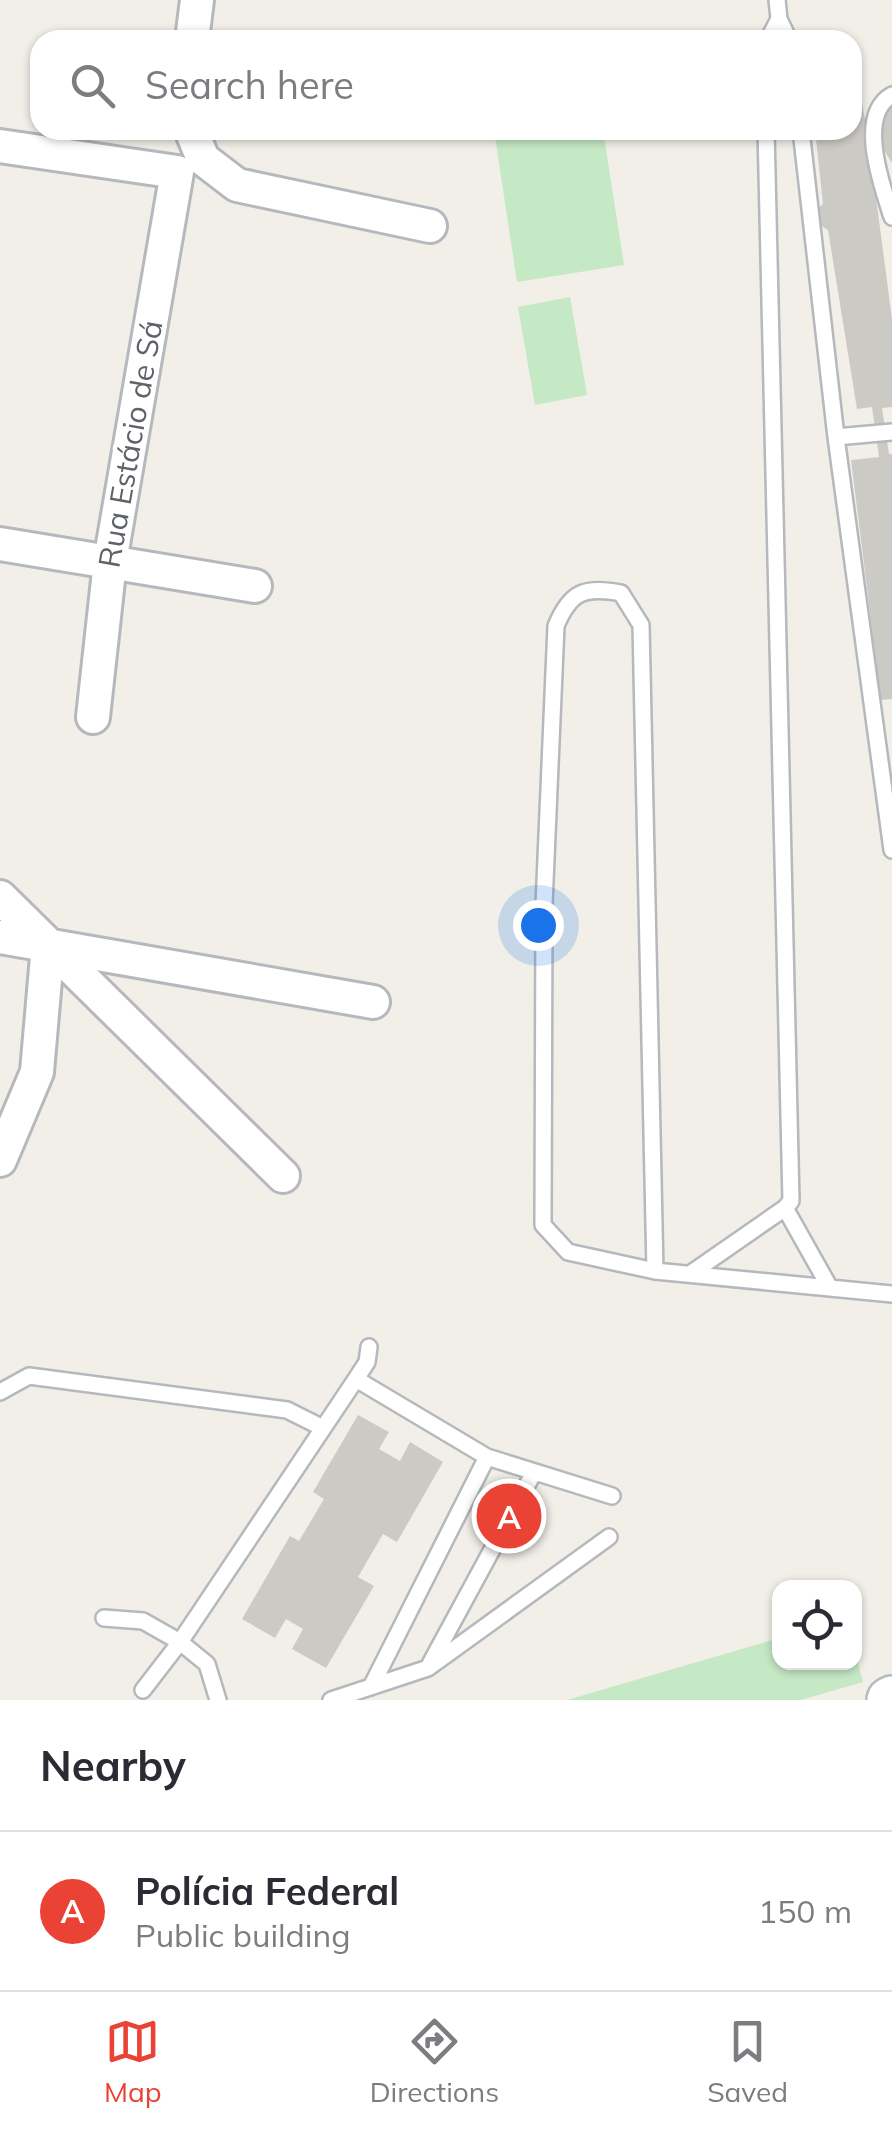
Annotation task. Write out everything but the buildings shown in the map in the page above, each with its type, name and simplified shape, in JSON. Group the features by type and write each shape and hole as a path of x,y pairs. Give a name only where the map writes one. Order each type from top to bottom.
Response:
{"street":[{"path":"193,30 197,0"},
{"path":"195,140 203,159 237,185 430,226"},
{"name":"Rua Estácio de Sá","path":"0,146 177,172 110,562 94,717"},
{"path":"0,544 255,586"},
{"path":"0,898 283,1176"},
{"path":"0,938 373,1002"},
{"path":"0,1160 37,1072 48,945"}],"lane":[{"path":"776,0 784,30"},
{"path":"773,30 779,18"},
{"path":"892,95 878,106 873,119 879,177 892,217"},
{"path":"690,1274 791,1201 766,140"},
{"path":"802,140 836,437 892,850"},
{"path":"836,437 892,432"},
{"path":"655,1270 641,625 620,592 601,589 580,592 565,604 556,626 544,905 543,1225 568,1252 655,1270 892,1294"},
{"path":"785,1208 830,1288"},
{"path":"143,1690 180,1642 356,1379 367,1362 369,1347"},
{"path":"0,1392 29,1376 287,1410 323,1428"},
{"path":"356,1379 487,1458 612,1496"},
{"path":"371,1687 487,1458"},
{"path":"428,1668 534,1474"},
{"path":"331,1700 428,1668 609,1537"},
{"path":"104,1618 143,1621 180,1642 207,1664 218,1700"}],"green space":[{"path":"496,140 605,140 624,265 517,282"},
{"path":"570,297 587,395 535,405 518,307"},
{"path":"772,1640 772,1670 860,1670 863,1682 801,1700 567,1700"}],"place":[{"name":"Polícia Federal","path":"509,1516"}]}
